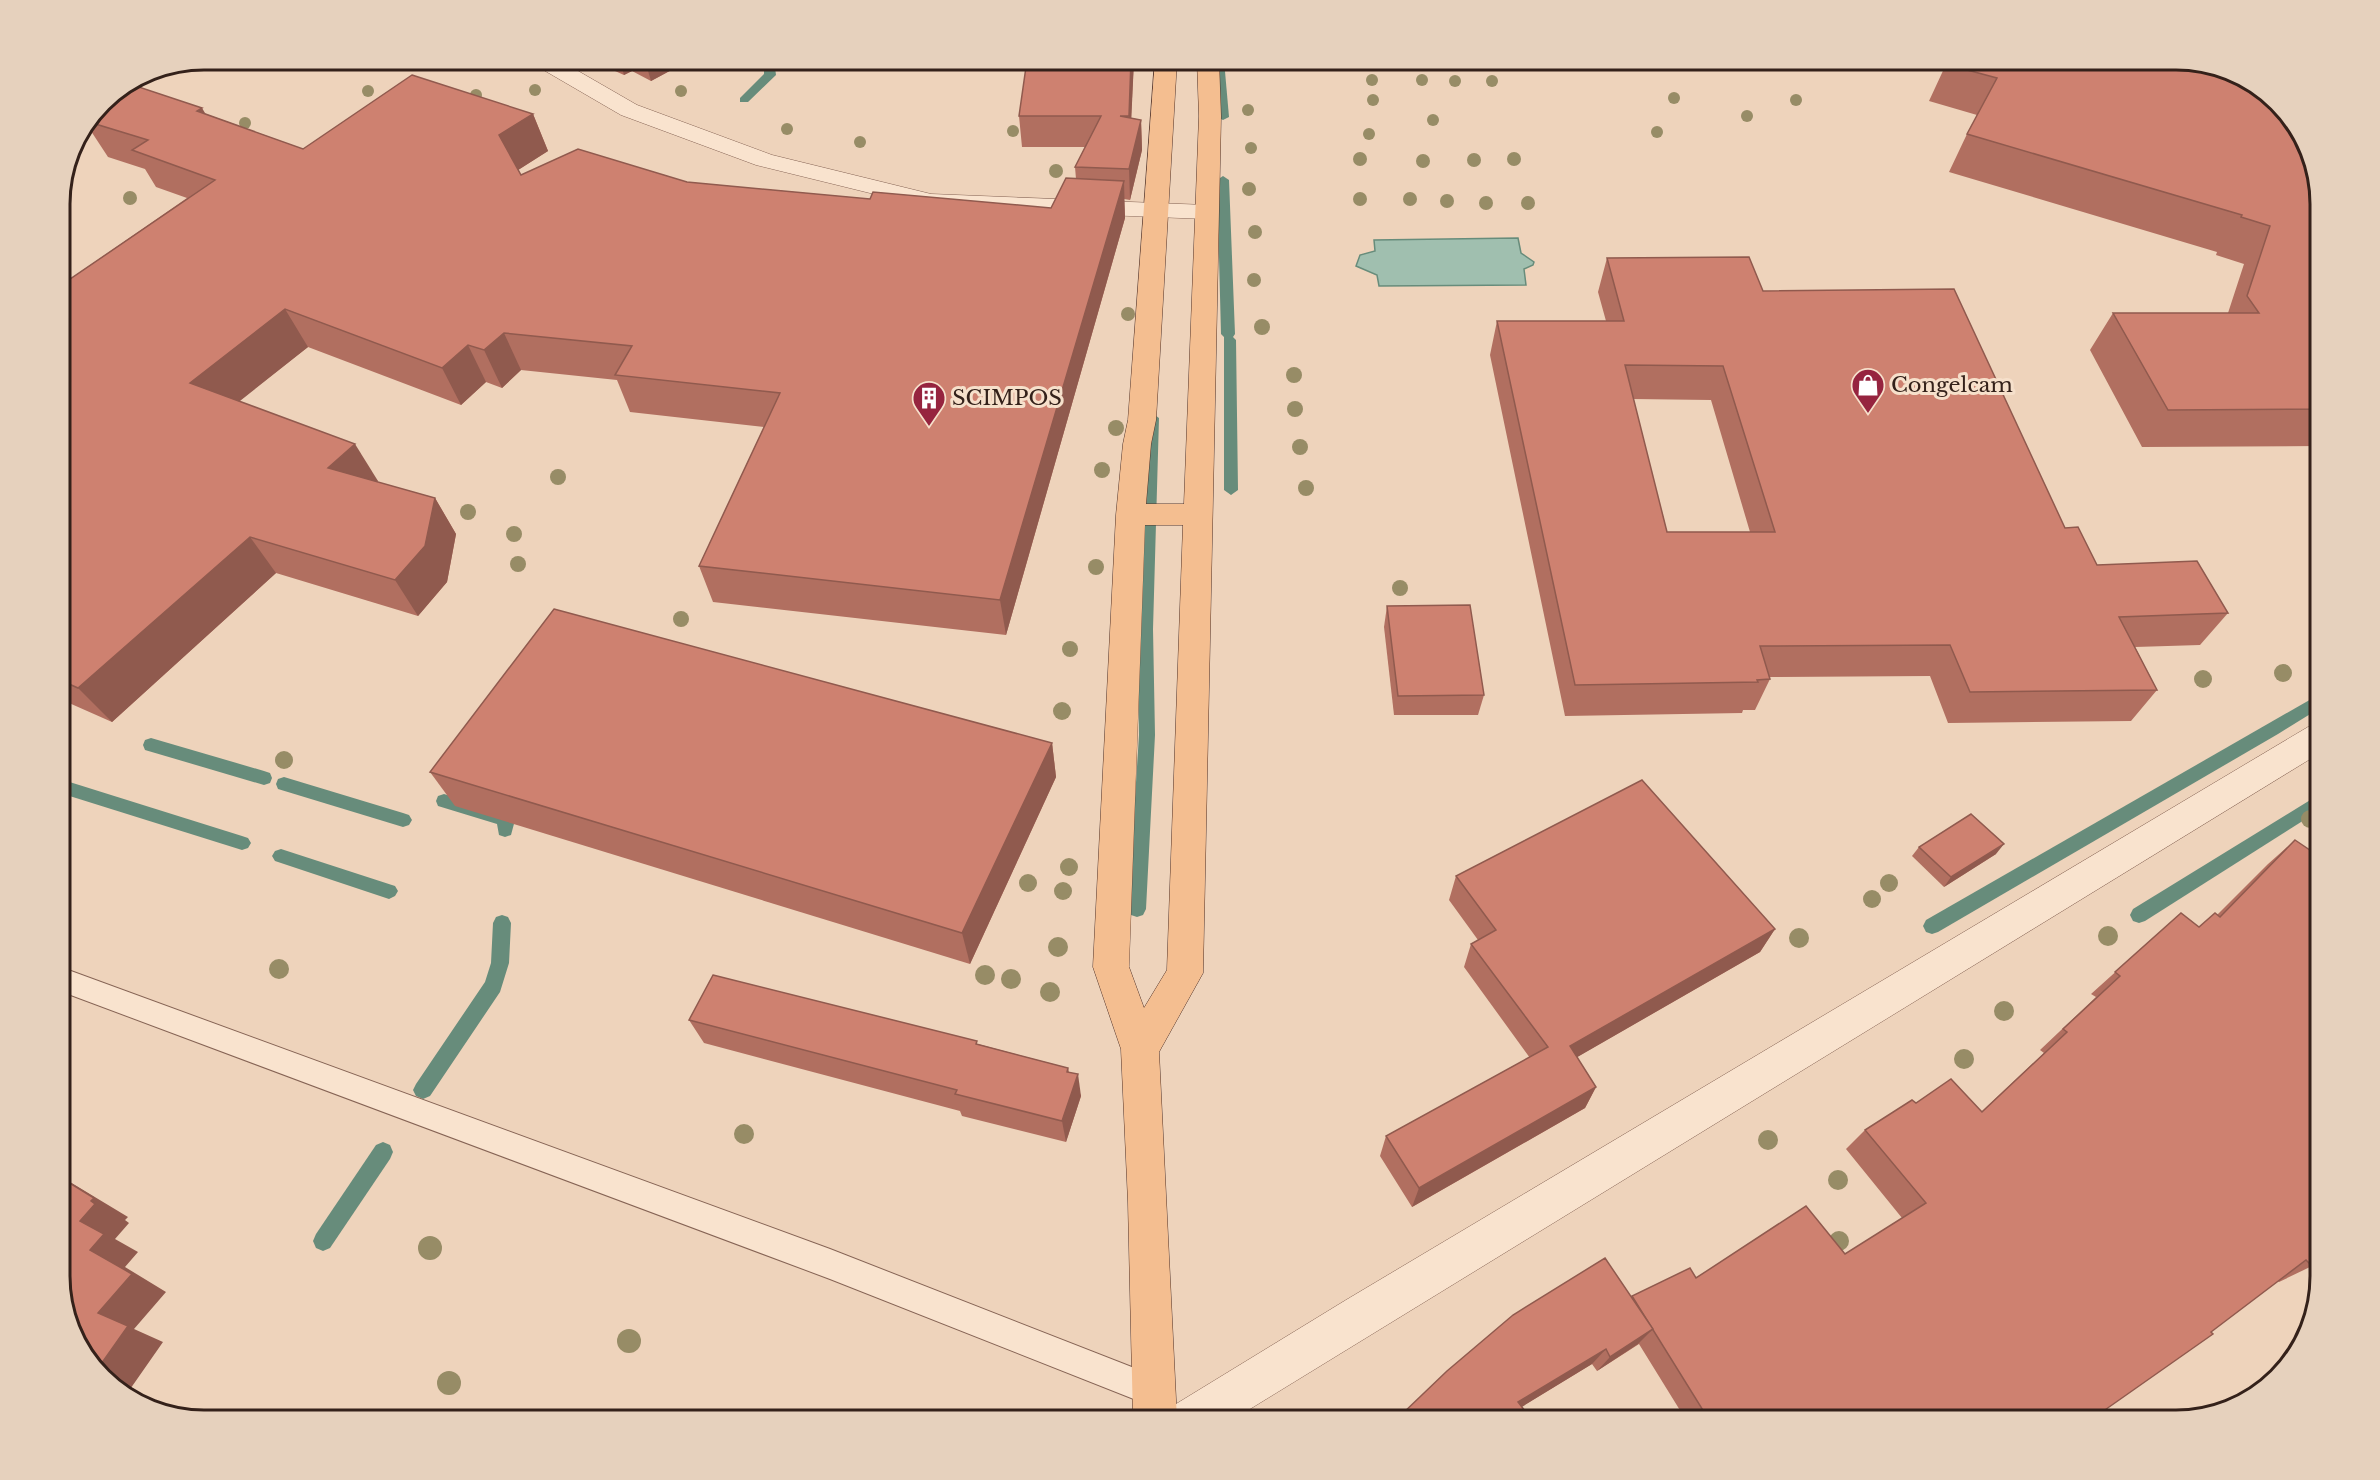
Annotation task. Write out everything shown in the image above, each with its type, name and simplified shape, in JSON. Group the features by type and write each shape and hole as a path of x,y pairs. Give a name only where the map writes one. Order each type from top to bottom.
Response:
{"main road":[{"path":"1140,1050 1185,974 1210,116 1208,70"},
{"path":"1154,1406 1140,1050 1111,968 1131,515 1137,444 1142,420 1166,71"},
{"path":"1131,515 1199,514"}],"street":[{"path":"562,71 629,110 764,160 931,201 1206,212"},
{"path":"1207,1410 2310,742"}],"lane":[{"path":"71,983 830,1264 1154,1406"}],"shaded area":[{"path":"1518,238 1521,253 1534,262 1533,265 1524,269 1526,285 1379,286 1377,275 1356,266 1360,255 1375,251 1374,240"}],"building":[{"path":"1968,70 2176,70 2193,72 2210,75 2243,88 2270,110 2292,137 2307,178 2309,196 2309,409 2168,410 2113,313 2259,313 2247,296 2270,226 2241,217 2242,215 1967,134 1997,78"},
{"path":"1025,71 1131,71 1129,116 1120,116 1141,120 1129,169 1075,167 1101,116 1019,116"},
{"path":"412,75 533,114 499,135 521,175 578,149 687,182 870,199 873,192 1051,208 1066,178 1124,181 1000,600 699,566 780,393 615,375 632,346 504,333 484,350 468,345 442,368 285,309 190,383 355,444 328,468 435,498 425,546 395,580 250,537 78,688 71,685 71,278 215,180 132,150 148,140 97,124 116,104 139,87 202,108 197,111 303,149"},
{"path":"1749,257 1763,291 1954,289 2065,528 2078,527 2097,565 2197,561 2228,613 2119,617 2157,690 1970,692 1950,645 1760,646 1770,679 1757,680 1758,682 1575,685 1497,321 1624,321 1607,258","holes":["1625,365 1723,366 1775,532 1667,532"]},
{"path":"1470,605 1484,695 1398,696 1387,606"},
{"path":"554,609 1052,743 962,933 430,772"},
{"path":"1642,780 1775,929 1570,1046 1596,1087 1419,1188 1386,1136 1548,1047 1471,944 1496,930 1456,876"},
{"path":"1971,814 2004,844 1951,877 1919,847"},
{"path":"2295,840 2310,850 2310,1264 2306,1260 2211,1332 2213,1334 2105,1410 1703,1410 1632,1296 1690,1268 1696,1278 1806,1206 1845,1254 1926,1203 1865,1130 1912,1100 1916,1103 1951,1079 1982,1112 2067,1032 2063,1029 2120,976 2115,972 2181,913 2199,927 2215,913 2220,917"},
{"path":"713,975 977,1041 976,1044 1068,1068 1067,1072 1078,1074 1062,1121 955,1094 957,1090 689,1020"},
{"path":"71,1184 94,1198 91,1201 95,1204 80,1221 104,1234 90,1250 132,1274 98,1313 128,1326 103,1362 88,1343 75,1310 71,1284"},
{"path":"1605,1258 1653,1329 1610,1357 1606,1349 1518,1402 1524,1410 1406,1410 1447,1371 1513,1315"}],"waterway":[{"path":"1220,70 1223,117"},
{"path":"744,100 770,75 770,71"},
{"path":"1223,180 1228,334"},
{"path":"1229,340 1231,490"},
{"path":"1137,909 1147,735 1145,629 1152,418"},
{"path":"1932,926 2309,706"},
{"path":"151,745 264,778"},
{"path":"284,784 403,820"},
{"path":"71,789 242,843"},
{"path":"444,801 506,820 505,830"},
{"path":"2139,915 2310,808"},
{"path":"281,856 389,891"},
{"path":"423,1090 493,986 500,963 502,923"},
{"path":"323,1241 383,1152"}],"place":[{"name":"Congelcam","path":"1868,414"},
{"name":"SCIMPOS","path":"929,427"}]}
